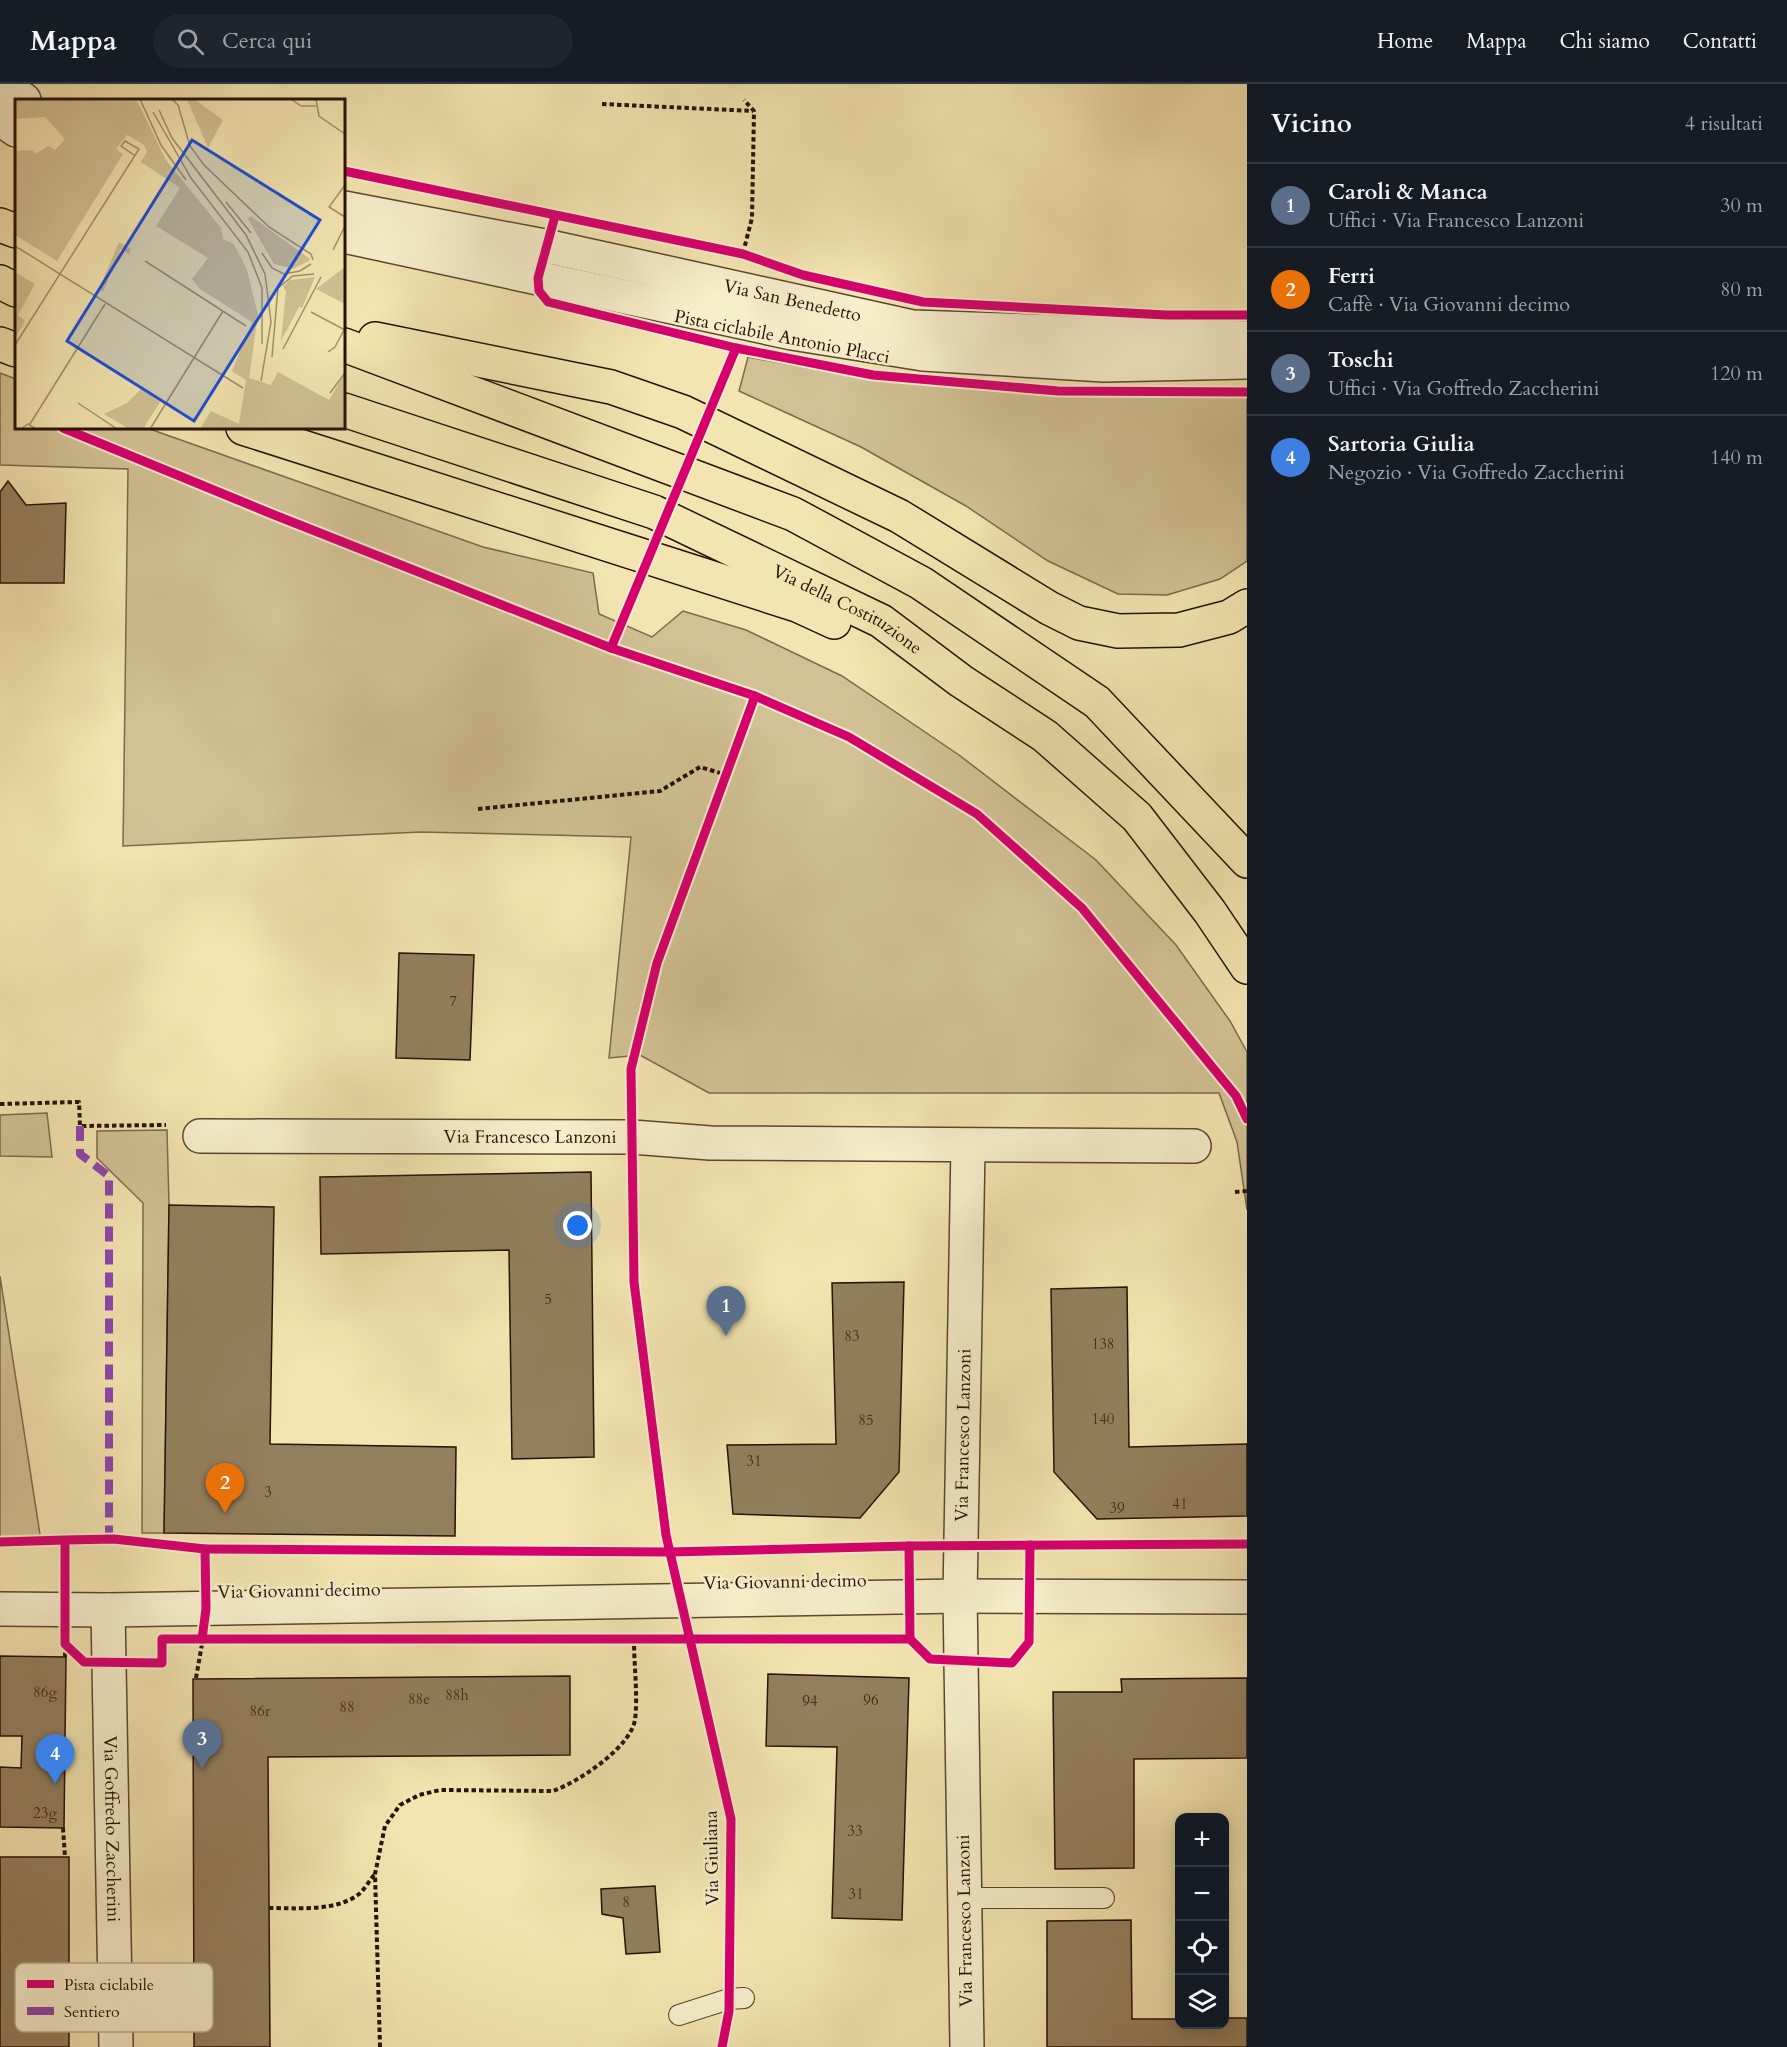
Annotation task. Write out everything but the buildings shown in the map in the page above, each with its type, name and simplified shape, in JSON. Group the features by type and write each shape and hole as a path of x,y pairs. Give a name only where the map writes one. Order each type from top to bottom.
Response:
{"highway":[{"path":"0,225 15,231"},
{"path":"0,282 15,290"},
{"path":"345,332 611,387 682,412 899,516 1048,608 1078,623 1118,631 1179,630 1229,616 1247,606"},
{"path":"0,344 15,350"},
{"path":"345,345 793,514 921,583 1097,702 1247,861"},
{"name":"Via della Costituzione","path":"345,410 654,512 881,621 961,681 1045,736 1137,818 1210,912 1247,967"},
{"path":"246,429 797,604 961,681"}],"street":[{"path":"0,84 22,99"},
{"path":"0,119 15,129"},
{"name":"Via San Benedetto","path":"345,208 555,248 913,327 1247,338"},
{"name":"Via San Benedetto","path":"345,236 792,333 922,354 1104,365 1247,362"},
{"name":"Via Francesco Lanzoni","path":"200,1136 632,1137 710,1143 968,1147 1194,1146"},
{"name":"Via Francesco Lanzoni","path":"967,2047 960,1596 968,1147"},
{"name":"Via Giovanni decimo","path":"0,1609 108,1610 204,1631 960,1596 1247,1597"},
{"name":"Via Goffredo Zaccherini","path":"108,1610 114,1963"},
{"name":"Via Goffredo Zaccherini","path":"116,2032 116,2047"}],"lane":[{"path":"965,1898 1104,1898"},
{"path":"679,2015 729,1999 744,1998"}],"path":[{"path":"743,254 752,218 754,111 744,100"},
{"path":"602,104 754,111"},
{"path":"732,251 753,257"},
{"path":"478,809 660,791 700,767 726,779 731,765"},
{"path":"0,1104 80,1102 80,1125 178,1125 200,1136"},
{"path":"1235,1192 1247,1191"},
{"path":"65,1657 66,1610"},
{"path":"196,1678 204,1631"},
{"path":"622,1641 645,1641"},
{"path":"380,2047 375,1874 385,1826 400,1805 440,1790 553,1791 568,1785 616,1751 634,1722 634,1641"},
{"path":"65,1644 84,1662 108,1663"},
{"path":"63,1828 65,1857"},
{"path":"269,1908 322,1907 339,1902 358,1895 375,1874"}],"shaded area":[{"path":"748,357 869,379 1055,395 1247,395 1247,561 1220,579 1167,595 1118,594 1048,561 966,506 861,447 739,391"},
{"path":"0,373 15,379 15,429 150,429 483,547 593,573 599,614 652,637 683,611 746,630 842,676 959,755 1096,860 1176,945 1230,1021 1247,1052 1247,1210 1237,1142 1219,1093 709,1093 640,1055 609,1058 631,837 421,832 123,846 128,469 0,465"},
{"path":"47,1113 52,1157 0,1156 0,1115"},
{"path":"167,1130 169,1205 164,1533 142,1533 143,1203 97,1158 97,1131"},
{"path":"0,1276 41,1541 0,1542"}],"marked path":[{"path":"80,1126 80,1154 109,1176 109,1540"}],"cycle path":[{"path":"345,171 743,254 803,275 923,302 1166,315 1247,315"},
{"name":"Pista ciclabile Antonio Placci","path":"555,216 538,278 539,291 548,302 736,348 873,375 1058,391 1247,392"},
{"name":"Pista ciclabile Antonio Placci","path":"611,648 736,348"},
{"path":"65,429 267,512 611,648 755,696 849,737 977,814 1082,908 1236,1096 1247,1119"},
{"name":"Via Giuliana","path":"722,2047 729,2011 731,1819 666,1535 634,1282 631,1069 657,963 755,696"},
{"path":"0,1542 65,1540 65,1644 84,1662 162,1663 162,1639 202,1639 206,1609 205,1549 114,1539 65,1540"},
{"path":"205,1549 670,1552 909,1546 1247,1544"},
{"path":"909,1546 910,1639 930,1659 1012,1663 1029,1642 1030,1545"},
{"path":"202,1639 910,1639"}],"place":[{"name":"Caroli & Manca","path":"726,1336"},
{"name":"Ferri","path":"225,1513"},
{"name":"Toschi","path":"202,1769"},
{"name":"Sartoria Giulia","path":"55,1784"}]}
